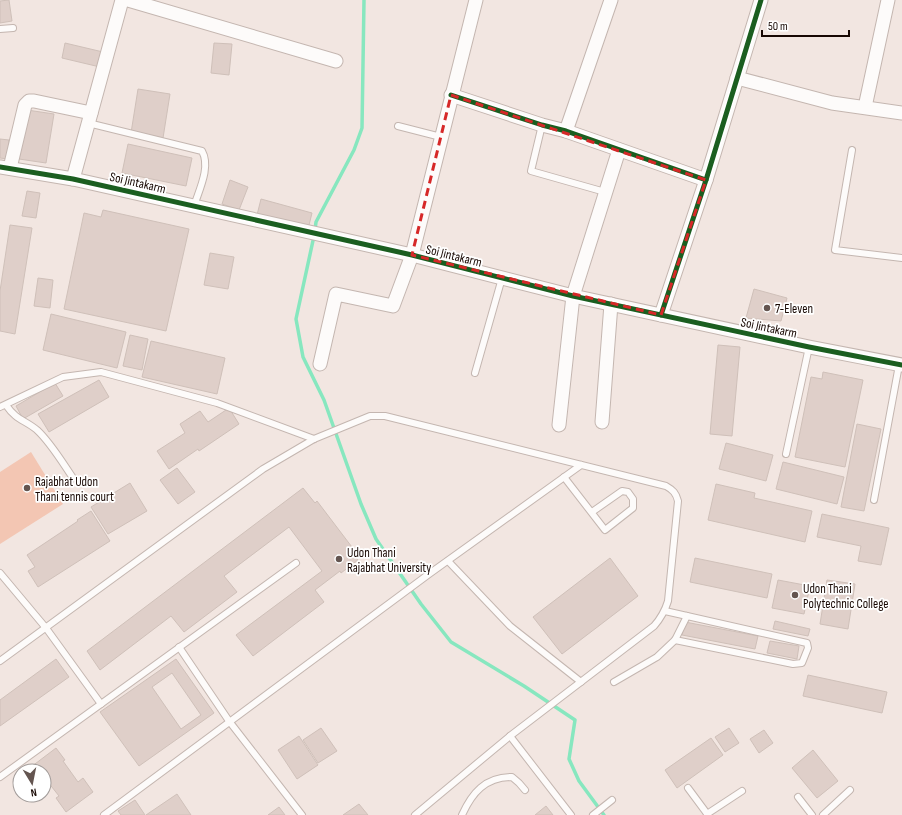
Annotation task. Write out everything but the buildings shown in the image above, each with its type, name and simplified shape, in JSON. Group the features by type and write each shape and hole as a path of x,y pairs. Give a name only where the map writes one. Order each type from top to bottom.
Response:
{"street":[{"path":"73,179 122,0"},
{"path":"128,0 336,62"},
{"path":"320,364 336,294 393,306 412,255 476,0"},
{"path":"566,132 612,0"},
{"path":"661,315 706,180 761,0"},
{"path":"865,108 888,0"},
{"path":"737,78 832,103 902,113"},
{"path":"451,95 566,132 706,180"},
{"path":"5,167 25,105 29,101 34,101 90,118"},
{"path":"559,425 574,296 619,150"},
{"name":"Soi Jintakarm","path":"5,167 73,179 412,255 574,296 809,347 901,365"},
{"path":"602,422 611,304"}],"lane":[{"path":"0,30 13,28"},
{"path":"90,118 202,151 206,158 205,172 194,206"},
{"path":"542,125 531,171 605,192"},
{"path":"398,126 441,137"},
{"path":"852,150 835,250 902,258"},
{"path":"475,373 502,278"},
{"path":"786,454 809,347"},
{"path":"874,500 901,365"},
{"path":"73,478 37,430 12,414 3,406 63,376 101,372 217,403 314,439"},
{"path":"0,662 263,469 314,439 370,416 385,416 666,486 676,495 678,501 668,601 661,619 654,626 563,694 510,736 415,815"},
{"path":"104,815 429,574 581,465"},
{"path":"564,477 605,530 633,508 633,499 628,492 622,490 592,512"},
{"path":"448,561 510,626 581,682"},
{"path":"0,776 296,563"},
{"path":"0,574 46,628 101,704"},
{"path":"665,611 807,643 808,648 802,663 793,664 675,640"},
{"path":"614,682 657,657 675,640 687,616"},
{"path":"179,647 229,721 302,815"},
{"path":"510,736 571,815"},
{"path":"462,815 468,801 479,788 492,781 512,776 525,790"},
{"path":"688,788 707,814 742,791"},
{"path":"823,815 850,790"},
{"path":"798,797 812,815"},
{"path":"593,815 612,800"}],"highlighted area":[{"path":"451,95 706,180 661,315 412,255"}],"shaded area":[{"name":"Rajabhat Udon Thani tennis court","path":"31,452 63,504 0,544 0,472"}],"waterway":[{"path":"315,230 316,222 354,150 362,128 364,0"},
{"path":"314,236 296,319 303,357 324,400 361,504 376,539 421,604 451,642 524,686 575,720 569,759 579,781 604,815"}],"cycle path":[{"path":"661,315 706,180 761,0"},
{"path":"451,95 542,125 566,131 706,180"},
{"path":"0,167 73,179 412,255 573,296 809,347 902,365"}],"place":[{"name":"7-Eleven","path":"767,308"},
{"name":"Rajabhat Udon Thani tennis court","path":"27,488"},
{"name":"Udon Thani Rajabhat University","path":"339,559"},
{"name":"Udon Thani Polytechnic College","path":"795,595"}]}
